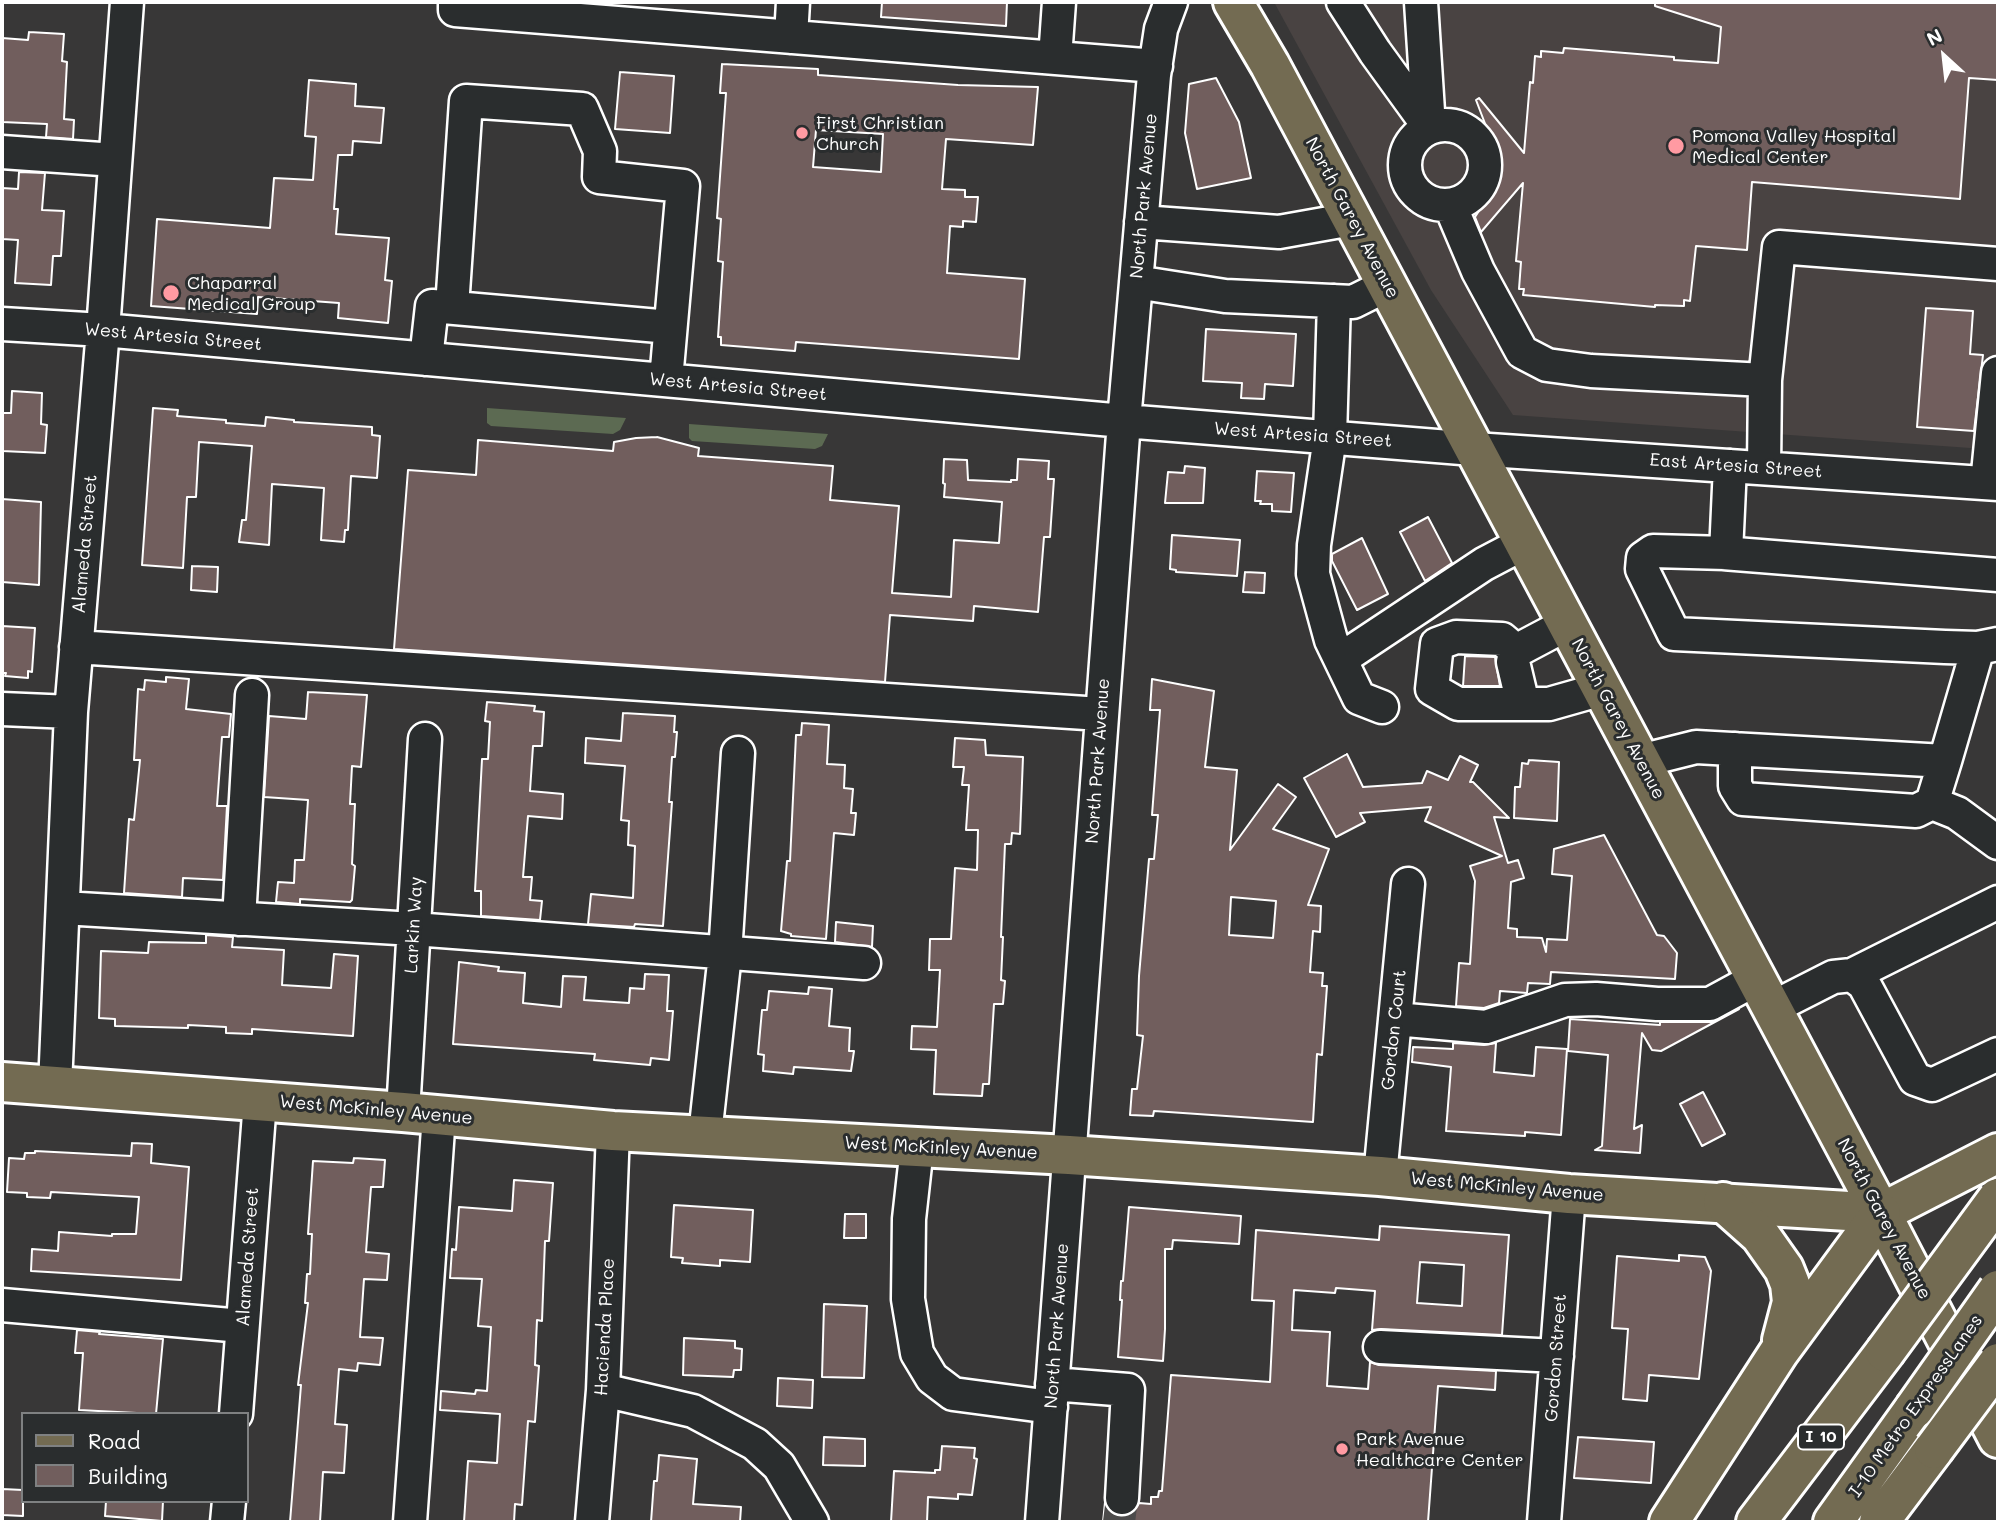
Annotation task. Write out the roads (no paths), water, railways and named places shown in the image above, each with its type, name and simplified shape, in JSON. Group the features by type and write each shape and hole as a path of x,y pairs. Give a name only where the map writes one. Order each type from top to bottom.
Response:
{"main road":[{"name":"North Garey Avenue","path":"1233,2 1270,65 1602,688 1998,1438"},
{"name":"West McKinley Avenue","path":"2,1082 421,1113 613,1131 1069,1155 1380,1176 1569,1194 1881,1213"},
{"path":"1669,1522 1779,1352 1881,1213 1998,1153"},
{"name":"I 10","path":"1756,1522 1998,1198"},
{"path":"1723,1202 1760,1235 1787,1277 1792,1302 1779,1352"},
{"name":"I-10 Metro ExpressLanes","path":"1833,1522 1998,1290"},
{"path":"1879,1522 1998,1363"}],"street":[{"name":"Alameda Street","path":"55,1086 71,712 127,2"},
{"path":"455,2 455,10 1156,66"},
{"path":"791,37 793,2"},
{"path":"1055,58 1059,2"},
{"name":"North Park Avenue","path":"1042,1522 1124,421 1156,66 1161,29 1171,2"},
{"path":"1343,2 1430,128"},
{"path":"1421,2 1430,128"},
{"path":"452,307 466,101 582,109 600,151 599,177 682,186 666,380"},
{"path":"1443,125 1457,127 1479,142 1486,169 1482,182 1474,193 1463,201 1450,205 1425,200 1415,192 1405,169 1406,156 1419,135 1430,128 1443,125"},
{"path":"2,152 116,160"},
{"path":"1450,205 1478,271 1522,352 1547,365 1591,371 1765,380"},
{"path":"1142,222 1279,232 1352,219"},
{"path":"1764,468 1765,380 1779,247 1998,264"},
{"path":"1136,282 1225,296 1353,302 1387,285"},
{"path":"1334,301 1330,437 1314,545 1313,574 1331,640 1359,698 1382,707"},
{"path":"426,359 432,306 670,327"},
{"name":"West Artesia Street","path":"2,324 103,330 1124,421 1474,449"},
{"path":"1992,484 1998,373"},
{"name":"East Artesia Street","path":"1474,449 1992,484"},
{"path":"1723,553 1726,553 1730,466"},
{"path":"1341,659 1484,564 1524,543"},
{"path":"1933,803 1945,761 1988,646 1674,634 1642,569 1643,558 1653,551 1723,553 1998,575"},
{"path":"1523,704 1513,662 1516,650 1567,624"},
{"path":"1516,650 1502,639 1456,637 1437,644 1432,689 1458,704 1549,704 1602,688"},
{"path":"76,647 1101,714"},
{"path":"239,919 252,695"},
{"path":"2,709 71,712"},
{"name":"Larkin Way","path":"410,1522 421,1113 414,929 425,739"},
{"path":"1640,761 1696,747 1945,761"},
{"path":"1735,749 1735,786 1743,799 1916,811 1933,803 1956,813 1998,843"},
{"path":"705,1135 725,954 738,752"},
{"name":"Gordon Court","path":"1380,1176 1408,884"},
{"path":"1395,1019 1486,1027 1565,1000 1710,1004 1852,975 1998,902"},
{"path":"63,908 414,929 864,963"},
{"path":"1852,975 1864,984 1915,1079 1932,1085 1998,1054"},
{"name":"Alameda Street","path":"236,1412 260,1101"},
{"name":"Hacienda Place","path":"593,1522 603,1390 613,1131"},
{"path":"917,1147 909,1219 908,1299 917,1353 932,1378 953,1394 1051,1395 1128,1390 1122,1498"},
{"name":"Gordon Street","path":"1544,1522 1569,1194"},
{"path":"2,1305 242,1326"},
{"path":"1380,1347 1557,1356"},
{"path":"603,1390 693,1411 755,1444 779,1466 812,1522"},
{"path":"227,1522 229,1503"}],"tunnel":[{"path":"1119,1522 1122,1498"}],"place":[{"name":"First Christian Church","path":"802,133"},
{"name":"Pomona Valley Hospital Medical Center","path":"1676,146"},
{"name":"Chaparral Medical Group","path":"171,293"},
{"name":"Park Avenue Healthcare Center","path":"1342,1449"}]}
